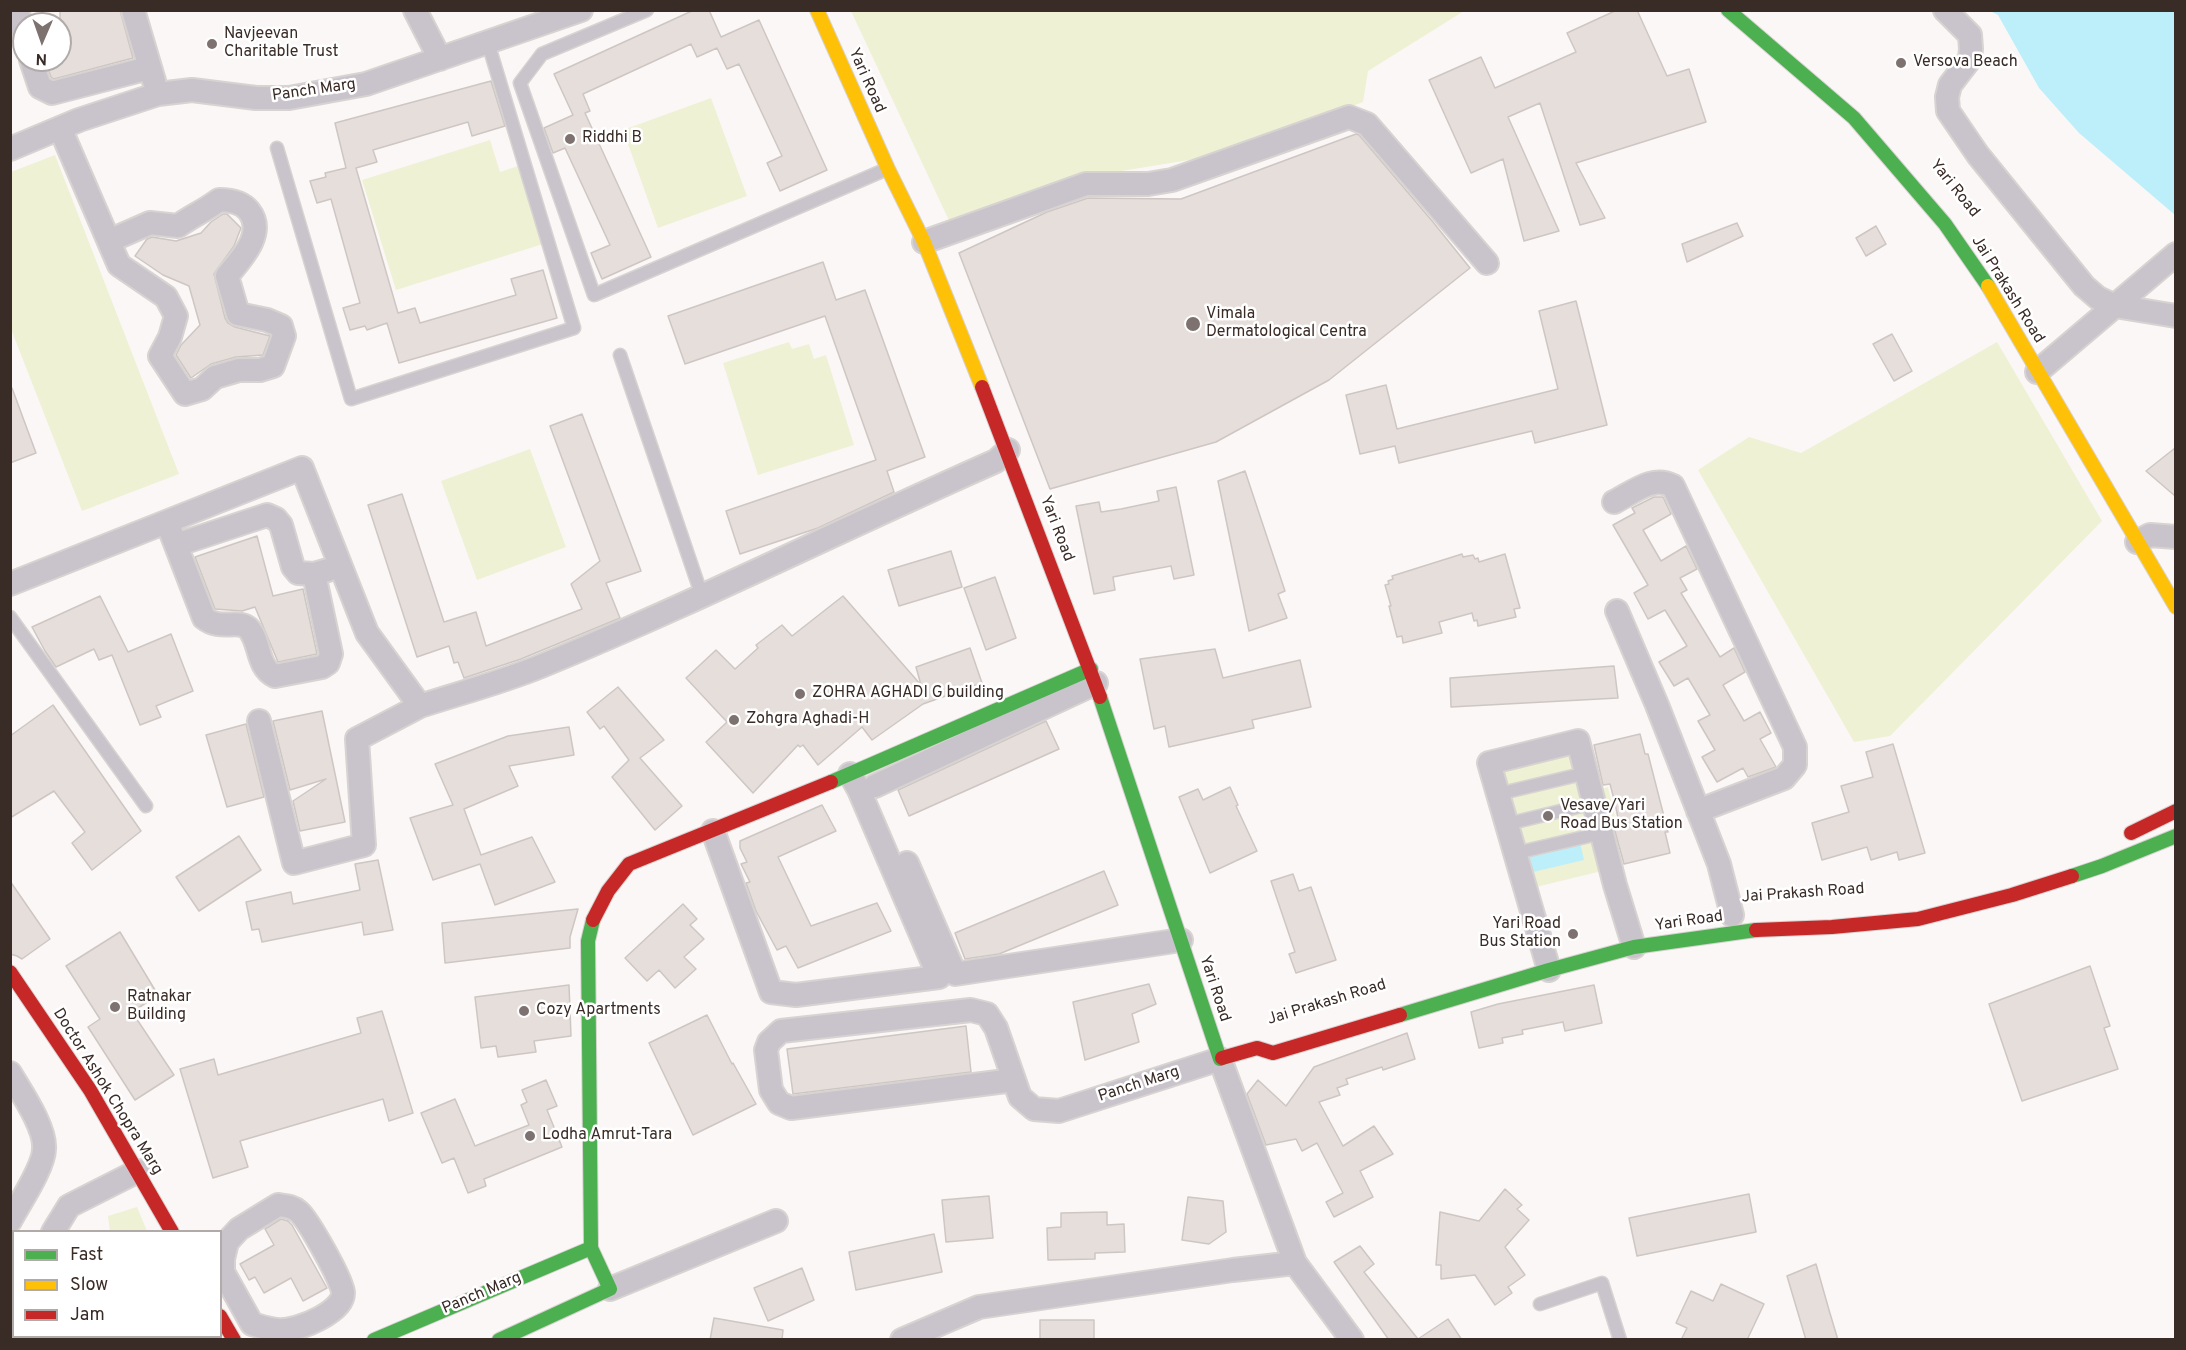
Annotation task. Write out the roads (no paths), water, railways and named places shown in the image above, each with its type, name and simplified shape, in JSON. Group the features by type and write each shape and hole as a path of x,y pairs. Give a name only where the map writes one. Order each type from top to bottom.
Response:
{"street":[{"path":"133,10 158,93"},
{"path":"415,10 440,59"},
{"name":"Panch Marg","path":"10,149 60,128 158,93 192,90 256,98 290,98 366,84 581,10"},
{"name":"Yari Road","path":"817,10 888,169 924,242 1008,450 1093,676 1220,1059 1262,1043 1273,1053 1546,958 1630,936 1683,939 1754,930 1832,927 1918,919 2102,866 2175,836"},
{"name":"Jai Prakash Road","path":"1728,10 1854,118 1945,224 1980,273 2156,541 2175,607"},
{"path":"1945,10 1970,35 1971,49 1970,59 1950,85 1947,97 1948,111 1978,155 2084,286 2098,298 2115,306 2175,316"},
{"path":"35,72 40,87 52,93 149,68"},
{"path":"924,242 1086,184 1148,184 1172,180 1349,117 1367,124 1487,263"},
{"path":"60,128 119,265 166,297 176,316 170,337 160,356 185,394 202,388 215,377 239,370 260,370 273,366 284,336 282,326 267,320 238,314 227,276 248,249 255,233 256,220 245,207 231,200 219,200 178,226 150,223 109,241"},
{"name":"Yari Road","path":"1921,174 1972,239"},
{"path":"1992,267 2042,368 2175,254"},
{"path":"259,722 294,863 364,845 357,739 420,706 538,667 702,596 996,461 1008,450"},
{"path":"10,584 302,468 367,633 420,706"},
{"path":"1614,502 1655,481 1674,486 1794,747 1795,765 1784,778 1698,811"},
{"path":"258,486 267,515"},
{"path":"176,545 267,515 276,519 281,525 293,567 297,573 314,574 341,566"},
{"path":"167,522 204,618 213,625 243,625 250,630 265,668 275,676 322,667 328,663 331,654 314,574"},
{"path":"1617,611 1657,705 1719,864 1732,915"},
{"path":"610,1289 591,1248 588,940 593,917 608,888 629,864 864,776 1093,676"},
{"path":"1546,958 1489,763 1511,757 1578,741 1630,936"},
{"path":"713,831 771,993 796,995 939,976 860,790 864,776"},
{"path":"864,776 955,974 1181,940"},
{"path":"2118,839 2175,811"},
{"name":"Doctor Ashok Chopra Marg","path":"10,972 19,1001 90,1090 171,1230"},
{"path":"971,1010 987,1014 996,1028 1014,1080 791,1108 779,1103 771,1090 766,1050 769,1042 781,1031 971,1010"},
{"path":"1220,1059 1295,1263 1352,1340"},
{"name":"Panch Marg","path":"1014,1080 1020,1097 1034,1109 1059,1111 1220,1059"},
{"path":"10,1072 41,1130 45,1149 39,1167 10,1221"},
{"path":"54,1230 69,1206 138,1171"},
{"path":"278,1205 290,1206 300,1213 339,1278 343,1293 340,1304 307,1332 252,1324 223,1272 227,1242 239,1228 278,1205"},
{"path":"499,1340 610,1289 776,1221"},
{"name":"Panch Marg","path":"374,1340 591,1248"},
{"path":"902,1340 979,1307 1295,1263"},
{"path":"222,1319 234,1340"}],"lane":[{"path":"647,10 542,54 520,83 594,295 888,169"},
{"path":"277,148 351,399 574,328 488,43"},
{"path":"620,355 702,596"},
{"path":"10,617 146,806"},
{"path":"1498,794 1586,773"},
{"path":"1507,824 1594,803"},
{"path":"1516,853 1602,833"},
{"path":"1540,1304 1602,1283 1620,1340"}],"water":[{"path":"1990,11 2175,11 2175,215 2079,133 2039,88 1998,15"},
{"path":"1579,838 1584,860 1529,873 1524,851"}],"place":[{"name":"Navjeevan Charitable Trust","path":"212,44"},
{"name":"Versova Beach","path":"1901,63"},
{"name":"Riddhi B","path":"570,139"},
{"name":"Vimala Dermatological Centra","path":"1193,324"},
{"name":"ZOHRA AGHADI G building","path":"800,694"},
{"name":"Zohgra Aghadi-H","path":"734,720"},
{"name":"Vesave/Yari Road Bus Station","path":"1548,816"},
{"name":"Yari Road Bus Station","path":"1573,934"},
{"name":"Ratnakar Building","path":"115,1007"},
{"name":"Cozy Apartments","path":"524,1011"},
{"name":"Lodha Amrut-Tara","path":"530,1136"}]}
